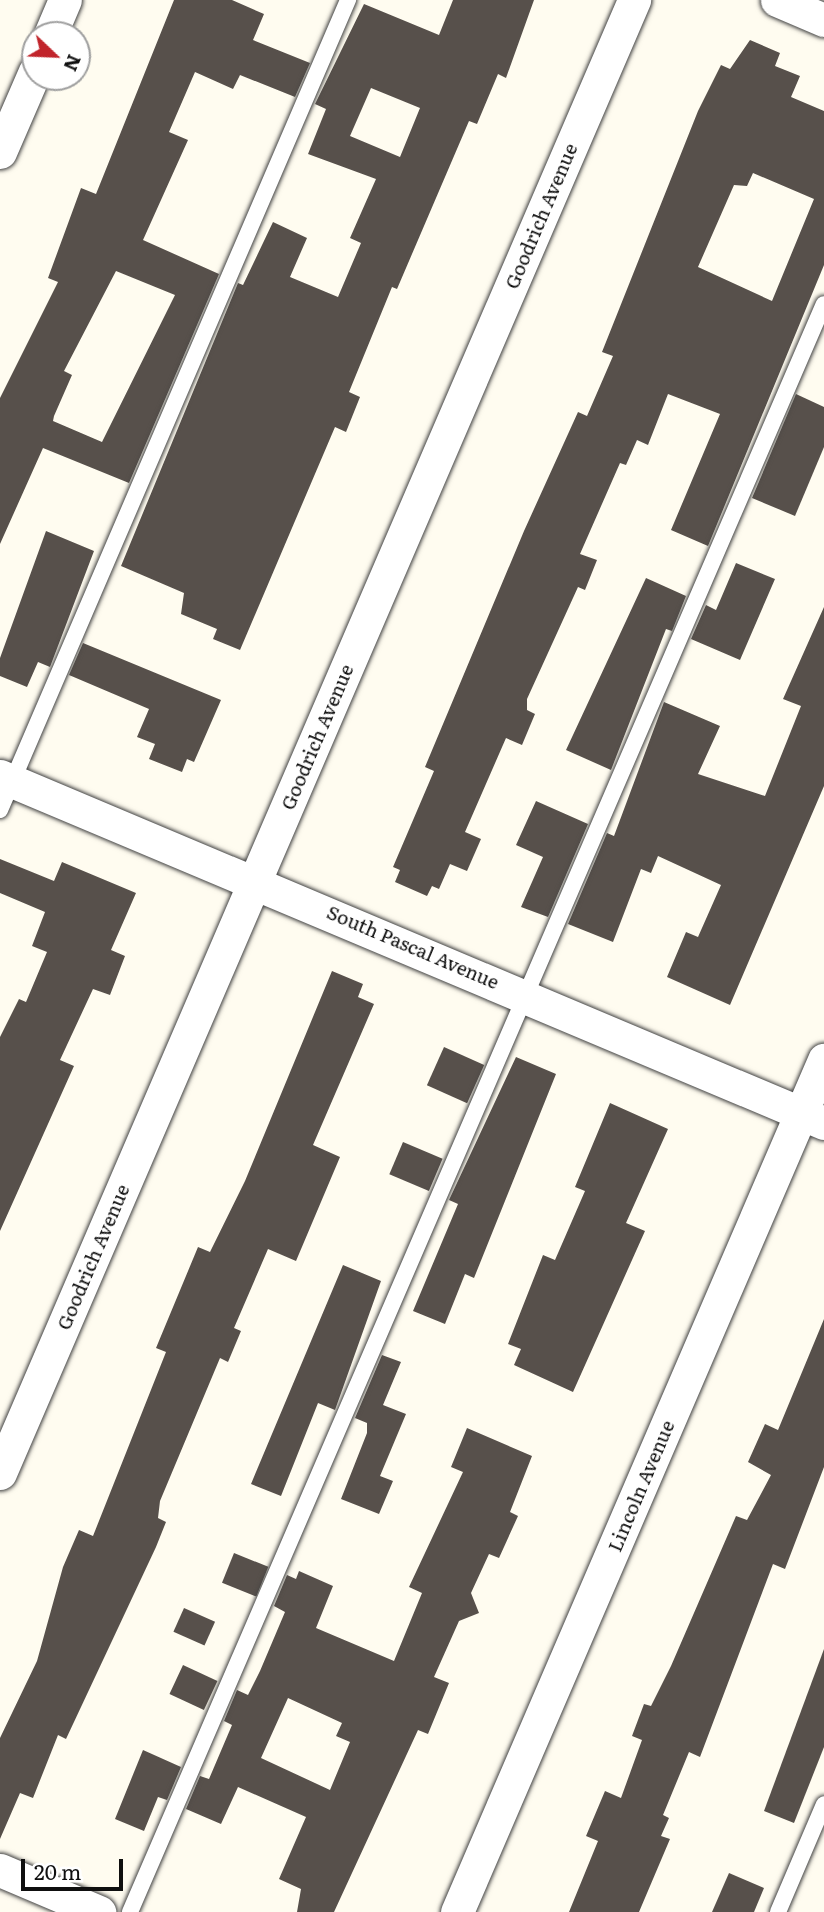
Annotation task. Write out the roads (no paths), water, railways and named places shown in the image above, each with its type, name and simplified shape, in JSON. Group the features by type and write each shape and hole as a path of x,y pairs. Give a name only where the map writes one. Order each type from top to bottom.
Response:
{"street":[{"path":"56,21 65,0"},
{"name":"Goodrich Avenue","path":"0,1473 634,0"},
{"path":"777,0 824,20"},
{"path":"0,152 26,91"},
{"name":"South Pascal Avenue","path":"4,789 255,880 813,1118"},
{"name":"Lincoln Avenue","path":"457,1912 813,1118 824,1060"},
{"path":"0,1870 99,1912"}],"lane":[{"path":"4,789 348,0"},
{"path":"130,1912 824,304"},
{"path":"778,1912 824,1804"}]}
